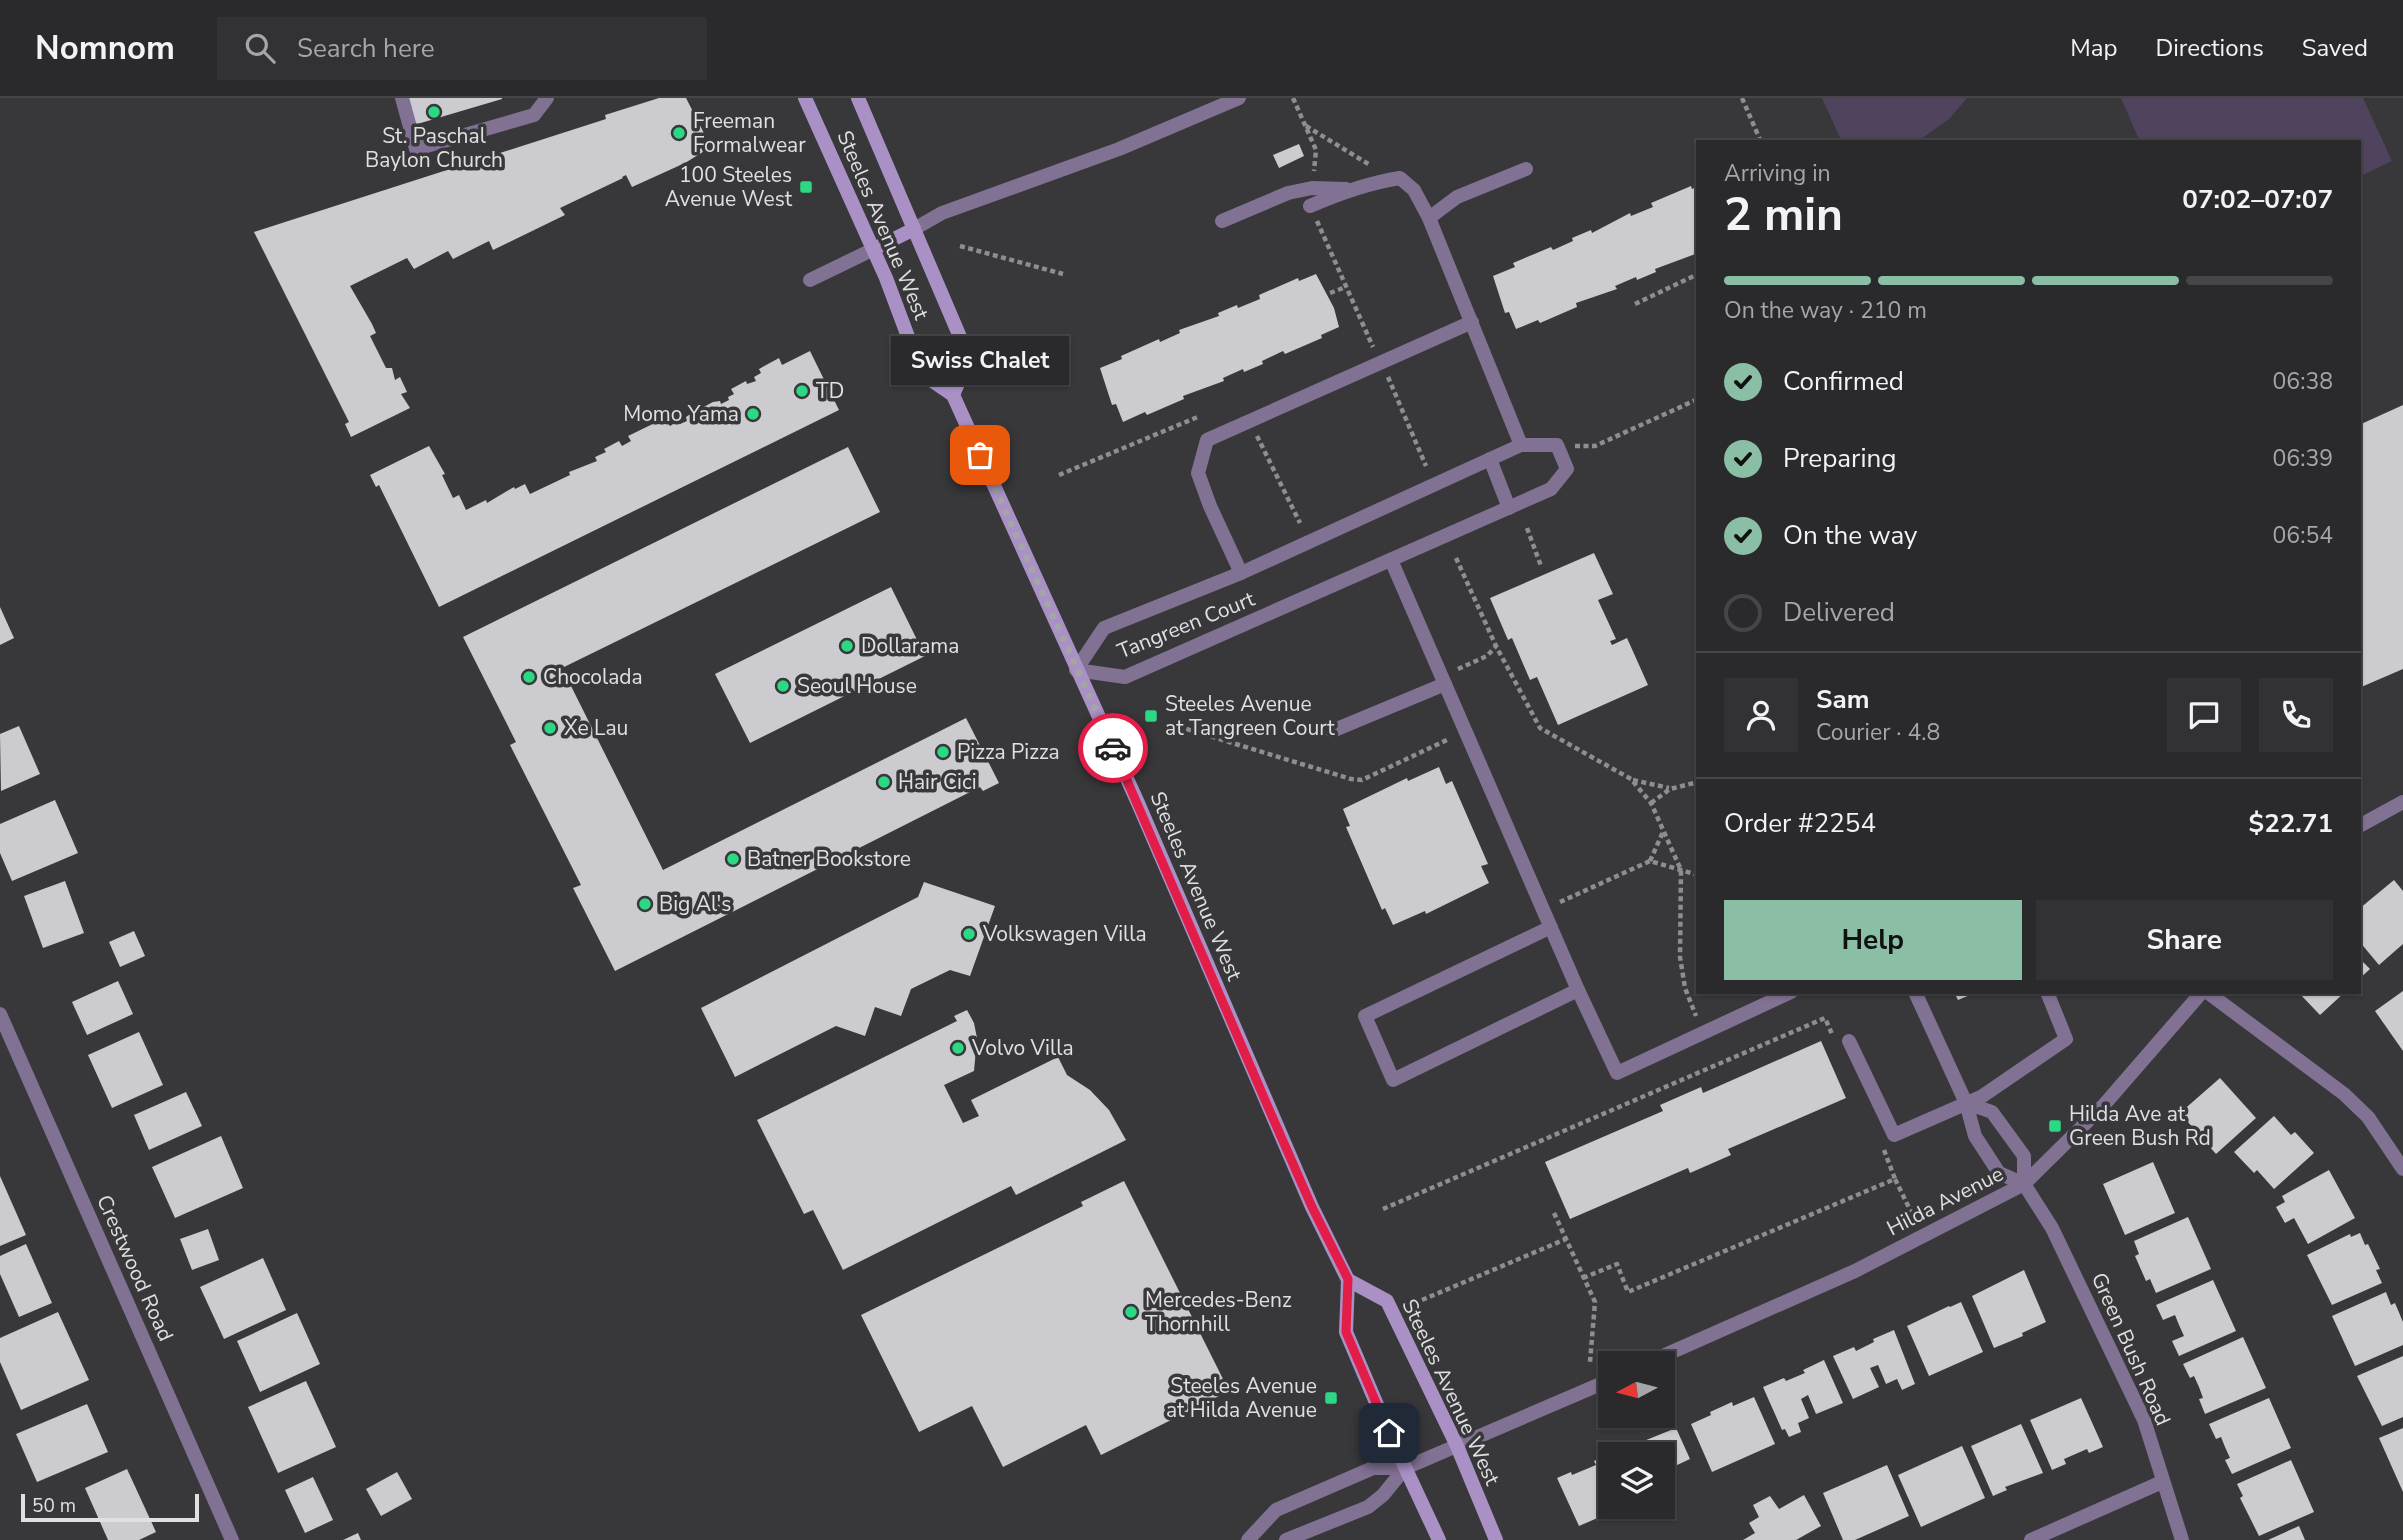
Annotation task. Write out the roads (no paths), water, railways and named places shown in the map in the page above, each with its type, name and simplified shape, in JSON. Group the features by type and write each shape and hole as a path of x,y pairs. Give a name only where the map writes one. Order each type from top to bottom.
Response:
{"main road":[{"name":"Steeles Avenue West","path":"805,98 874,249 922,374 953,395 1133,792 1301,1182 1348,1279 1346,1332 1439,1540"},
{"name":"Steeles Avenue West","path":"858,98 969,358 953,395"},
{"path":"874,249 914,229"},
{"name":"Steeles Avenue West","path":"1348,1279 1387,1301 1457,1446 1496,1540"}],"street":[{"path":"402,98 416,149 534,115 547,98"},
{"path":"914,229 942,213 1119,149 1239,98"},
{"path":"1429,218 1457,197 1526,169"},
{"path":"1310,206 1351,189 1400,178 1414,190 1429,218 1521,445"},
{"path":"1222,221 1288,193 1312,188 1351,189"},
{"path":"810,280 874,249"},
{"path":"1241,573 1210,506 1198,472 1207,440 1472,323"},
{"name":"Tangreen Court","path":"1521,445 1557,445 1567,469 1551,489 1125,677 1076,670 1104,628 1241,573 1521,445"},
{"path":"1490,459 1509,508"},
{"path":"1391,559 1578,990 1617,1073 1786,994"},
{"path":"1332,731 1443,680"},
{"path":"2361,825 2403,802"},
{"path":"1551,928 1365,1016 1393,1080 1578,990"},
{"path":"1916,994 1966,1103 1975,1136 1999,1173 2024,1184 2024,1156 1992,1112 1966,1103"},
{"path":"1843,1042 1894,1135 1981,1097 2066,1039 2048,994"},
{"name":"Hilda Avenue","path":"1674,1351 1855,1271 2024,1184 2104,1106 2202,994"},
{"path":"2207,994 2344,1094 2368,1117 2403,1169"},
{"name":"Crestwood Road","path":"0,1014 232,1540"},
{"name":"Green Bush Road","path":"2024,1184 2052,1228 2144,1420 2182,1540"},
{"path":"1248,1540 1276,1510 1373,1468 1405,1468 1598,1385"},
{"path":"1286,1540 1368,1507 1383,1496 1405,1468"},
{"path":"2031,1540 2162,1482"}],"place":[{"name":"St. Paschal Baylon Church","path":"434,112"},
{"name":"Freeman Formalwear","path":"679,133"},
{"name":"100 Steeles Avenue West","path":"806,187"},
{"name":"TD","path":"802,391"},
{"name":"Momo Yama","path":"753,414"},
{"name":"Swiss Chalet","path":"980,455"},
{"name":"Dollarama","path":"847,646"},
{"name":"Chocolada","path":"529,677"},
{"name":"Seoul House","path":"783,686"},
{"name":"Steeles Avenue at Tangreen Court","path":"1151,716"},
{"name":"Xe Lau","path":"550,728"},
{"name":"Pizza Pizza","path":"943,752"},
{"name":"Hair Cici","path":"884,782"},
{"name":"Batner Bookstore","path":"733,859"},
{"name":"Big Al's","path":"645,904"},
{"name":"Volkswagen Villa","path":"969,934"},
{"name":"Volvo Villa","path":"958,1048"},
{"name":"Hilda Ave at Green Bush Rd","path":"2055,1126"},
{"name":"Mercedes-Benz Thornhill","path":"1131,1312"},
{"name":"Steeles Avenue at Hilda Avenue","path":"1331,1398"}]}
